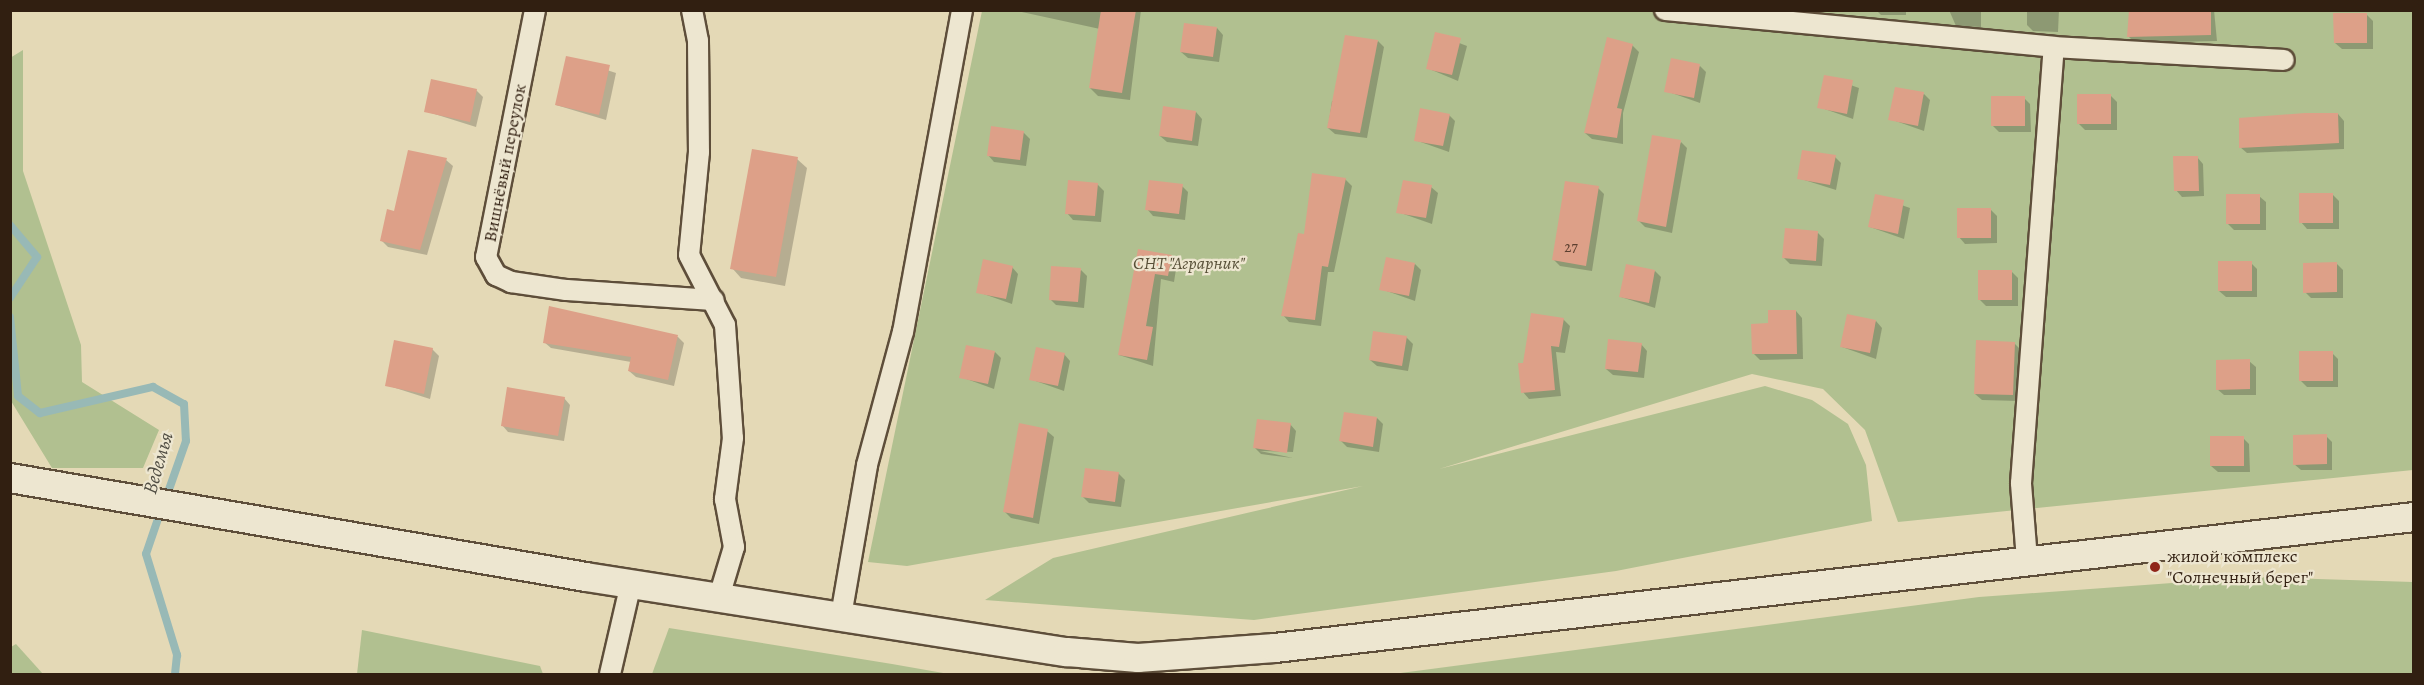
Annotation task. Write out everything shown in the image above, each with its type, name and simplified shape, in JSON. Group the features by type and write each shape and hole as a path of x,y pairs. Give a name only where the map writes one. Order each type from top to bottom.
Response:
{"main road":[{"path":"10,477 719,597 1079,653 1162,657 2414,517"}],"street":[{"name":"Вишнёвый переулок","path":"535,10 486,256 496,274 511,282 566,290 714,300"},
{"path":"692,10 698,41 699,152 689,255 725,324 733,438 725,499 734,547 719,597"},
{"path":"841,616 867,465 903,332 962,10"},
{"path":"1665,10 2054,47 2284,60"},
{"path":"2027,560 2021,483 2054,47"},
{"path":"610,675 631,583"}],"green space":[{"name":"СНТ \"Аграрник\"","path":"982,11 2413,11 2413,470 1898,522 1865,430 1823,389 1752,374 1439,469 1765,386 1812,400 1848,424 1866,465 1872,521 1616,571 1254,620 985,600 1053,558 1363,486 907,566 868,562"},
{"path":"23,50 23,171 81,345 82,382 159,430 143,468 52,468 11,401 10,58"},
{"path":"2254,577 2413,582 2413,674 1393,674 1979,597"},
{"path":"669,628 892,664 949,674 652,674"},
{"path":"362,630 540,666 543,674 357,674"},
{"path":"16,644 43,674 11,674 11,647"}],"building":[{"path":"1101,10 1136,10 1122,93 1089,88"},
{"path":"2129,10 2211,10 2211,35 2127,37"},
{"path":"2333,13 2367,13 2367,43 2334,43"},
{"path":"1184,23 1217,27 1213,57 1180,52"},
{"path":"1435,32 1461,38 1452,75 1426,69"},
{"path":"1345,35 1378,40 1360,133 1327,128"},
{"path":"1607,37 1633,44 1617,108 1622,109 1617,138 1584,133"},
{"path":"566,56 610,65 599,115 555,105"},
{"path":"1671,58 1700,64 1694,98 1664,92"},
{"path":"1824,75 1853,80 1847,114 1817,108"},
{"path":"431,79 477,89 470,122 424,112"},
{"path":"1895,87 1924,92 1918,126 1888,120"},
{"path":"2077,94 2111,94 2111,124 2077,124"},
{"path":"1991,96 2025,96 2025,126 1991,126"},
{"path":"1163,106 1196,111 1192,141 1159,136"},
{"path":"1420,108 1450,114 1443,146 1414,141"},
{"path":"2338,113 2339,143 2239,148 2239,118"},
{"path":"991,126 1024,131 1020,160 987,156"},
{"path":"1652,135 1681,140 1666,227 1637,221"},
{"path":"752,149 798,157 776,277 730,269"},
{"path":"408,150 447,158 420,250 380,241 387,209 394,211"},
{"path":"1802,150 1836,155 1830,185 1797,179"},
{"path":"2173,156 2198,156 2199,191 2174,191"},
{"path":"1312,173 1346,178 1328,267 1322,266 1315,320 1281,316 1298,233 1304,234"},
{"path":"1068,180 1098,183 1095,216 1065,214"},
{"path":"1149,180 1183,184 1179,214 1145,210"},
{"path":"1403,180 1432,185 1426,218 1396,213"},
{"path":"1565,181 1599,186 1586,266 1552,260"},
{"path":"2299,193 2333,193 2333,223 2299,223"},
{"path":"1875,194 1904,200 1898,234 1868,227"},
{"path":"2226,194 2260,194 2260,224 2226,224"},
{"path":"1957,208 1991,208 1991,238 1957,238"},
{"path":"1785,228 1818,231 1816,261 1782,258"},
{"path":"1138,249 1172,255 1168,276 1155,274 1146,326 1153,327 1147,360 1118,355"},
{"path":"1386,257 1415,263 1409,296 1379,290"},
{"path":"983,259 1013,266 1006,299 976,293"},
{"path":"2218,261 2252,261 2252,291 2218,291"},
{"path":"2337,262 2337,292 2303,293 2303,263"},
{"path":"1626,264 1655,270 1649,303 1619,297"},
{"path":"1051,266 1081,268 1078,302 1049,300"},
{"path":"1978,270 2012,270 2012,300 1978,300"},
{"path":"549,306 678,335 668,380 628,371 631,357 543,343"},
{"path":"1768,310 1796,310 1797,354 1752,354 1751,324 1768,323"},
{"path":"1531,313 1564,318 1559,347 1551,346 1555,390 1521,393 1518,363 1523,363"},
{"path":"1847,314 1876,320 1870,353 1840,347"},
{"path":"1373,331 1407,336 1402,366 1369,360"},
{"path":"1608,339 1642,343 1638,372 1605,369"},
{"path":"394,340 433,348 424,394 385,386"},
{"path":"1976,340 2015,342 2013,395 1974,394"},
{"path":"966,345 995,351 988,384 959,378"},
{"path":"1036,347 1065,353 1058,386 1029,380"},
{"path":"2299,351 2333,351 2333,381 2299,381"},
{"path":"2250,359 2250,389 2216,390 2216,360"},
{"path":"507,387 565,397 558,436 501,426"},
{"path":"1344,412 1377,417 1373,447 1339,441"},
{"path":"1257,419 1291,423 1287,453 1253,448"},
{"path":"1019,423 1048,429 1033,518 1003,512"},
{"path":"2327,434 2327,464 2293,465 2293,435"},
{"path":"2210,436 2244,436 2244,466 2210,466"},
{"path":"1085,468 1119,472 1115,502 1081,497"}],"waterway":[{"name":"Ведемья","path":"10,225 37,257 10,298"},
{"name":"Ведемья","path":"10,317 18,396 40,413 153,387 184,404 186,441 166,498"},
{"name":"Ведемья","path":"161,510 146,554 177,655 175,674"}],"place":[{"name":"жилой комплекс \"Солнечный берег\"","path":"2155,567"}]}
